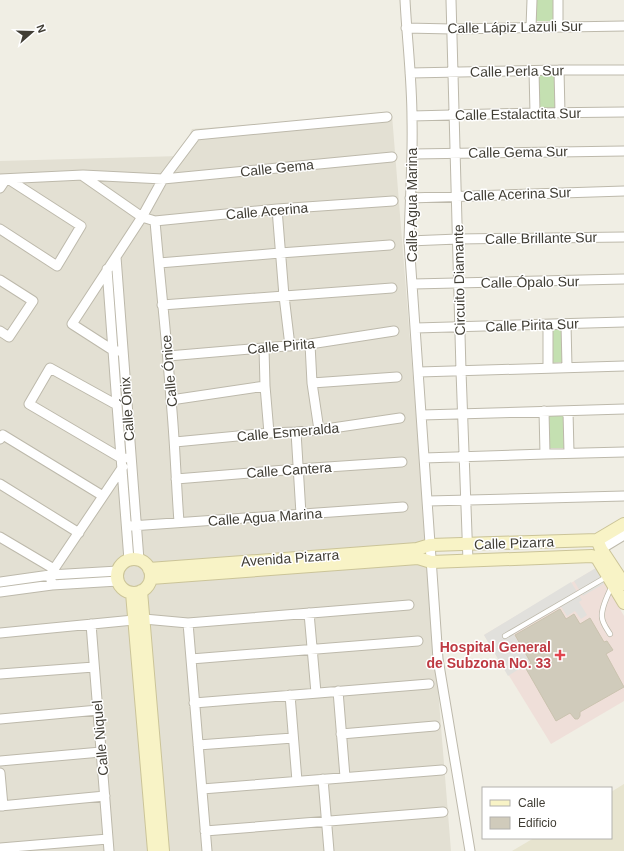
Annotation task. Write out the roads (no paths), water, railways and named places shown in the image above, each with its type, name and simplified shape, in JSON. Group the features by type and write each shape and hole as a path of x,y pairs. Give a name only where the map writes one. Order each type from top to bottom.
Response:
{"street":[{"name":"Calle Agua Marina","path":"405,0 410,73 413,154 409,241 438,659 470,851"},
{"name":"Circuito Diamante","path":"451,0 461,371 468,561"},
{"path":"531,27 532,0"},
{"path":"558,0 558,27"},
{"name":"Calle Lápiz Lazuli Sur","path":"406,28 452,29 624,26"},
{"path":"559,70 560,113"},
{"name":"Calle Perla Sur","path":"410,73 624,70"},
{"path":"534,71 535,113"},
{"name":"Calle Estalactita Sur","path":"412,116 624,112"},
{"path":"118,351 72,324 142,217 163,179 196,135 387,117"},
{"name":"Calle Gema Sur","path":"413,154 624,151"},
{"name":"Calle Gema","path":"5,179 83,175 163,179 392,156"},
{"name":"Calle Acerina","path":"83,175 142,217 155,221 276,209 393,201"},
{"path":"103,190 113,177"},
{"path":"0,188 5,179 81,226 57,266 0,230"},
{"name":"Calle Acerina Sur","path":"410,198 624,191"},
{"path":"276,209 290,346"},
{"name":"Calle Ónice","path":"155,221 175,442 179,522"},
{"name":"Calle Brillante Sur","path":"409,241 624,237"},
{"path":"159,263 280,252 390,245"},
{"name":"Calle Ónix","path":"116,257 118,351 117,405 126,526 134,560"},
{"name":"Calle Ónix","path":"107,269 131,460 137,525 134,560"},
{"path":"0,280 33,301 9,337 0,331"},
{"name":"Calle Ópalo Sur","path":"413,284 624,280"},
{"path":"162,305 392,288"},
{"name":"Calle Pirita Sur","path":"416,328 624,322"},
{"path":"566,324 567,367"},
{"path":"548,325 548,367"},
{"name":"Calle Pirita","path":"168,356 310,344 394,331"},
{"path":"310,344 312,384 319,430"},
{"path":"264,348 265,386 269,433"},
{"path":"419,372 548,367 624,366"},
{"path":"117,405 50,368 29,404 121,458 131,460"},
{"path":"312,384 397,377"},
{"path":"171,400 265,386"},
{"path":"422,415 624,409"},
{"path":"544,411 545,454"},
{"path":"568,411 569,453"},
{"name":"Calle Esmeralda","path":"175,442 319,430 400,418"},
{"path":"296,432 301,514"},
{"path":"1,437 103,496"},
{"path":"424,458 624,452"},
{"path":"52,585 52,572 122,468 131,460"},
{"name":"Calle Cantera","path":"176,479 402,462"},
{"path":"0,484 78,533"},
{"path":"428,501 624,496"},
{"name":"Calle Agua Marina","path":"126,526 403,507"},
{"path":"597,551 624,524"},
{"path":"597,551 624,535"},
{"path":"0,537 52,572"},
{"name":"Calle Pizarra","path":"430,545 467,544 597,551"},
{"name":"Avenida Pizarra","path":"150,574 417,553 430,545"},
{"path":"597,551 615,579 624,603"},
{"name":"Calle Pizarra","path":"431,562 468,561 597,551"},
{"name":"Avenida Pizarra","path":"417,553 431,562"},
{"path":"134,560 145,563 150,574 147,587 137,592 123,589 118,576 121,565 134,560"},
{"path":"0,582 52,572 118,576"},
{"path":"0,592 118,576"},
{"path":"137,592 156,819 163,851"},
{"path":"0,633 139,620 188,622 409,605"},
{"path":"309,613 316,693"},
{"path":"188,622 207,851"},
{"name":"Calle Niquel","path":"91,624 109,851"},
{"path":"191,659 418,641"},
{"path":"0,674 94,667"},
{"path":"194,703 429,684"},
{"path":"338,691 345,777"},
{"path":"290,695 297,781"},
{"path":"0,719 98,710"},
{"path":"341,734 435,726"},
{"path":"198,745 293,738"},
{"path":"0,761 101,752"},
{"path":"202,789 442,770"},
{"path":"0,773 2,806 105,796"},
{"path":"323,779 329,851"},
{"path":"205,831 443,812"},
{"path":"154,851 156,819"},
{"path":"0,848 108,839"}],"lane":[{"path":"610,634 603,621 602,614 615,579"},
{"path":"505,636 615,579"}],"place":[{"name":"Hospital General de Subzona No. 33","path":"560,655"}]}
